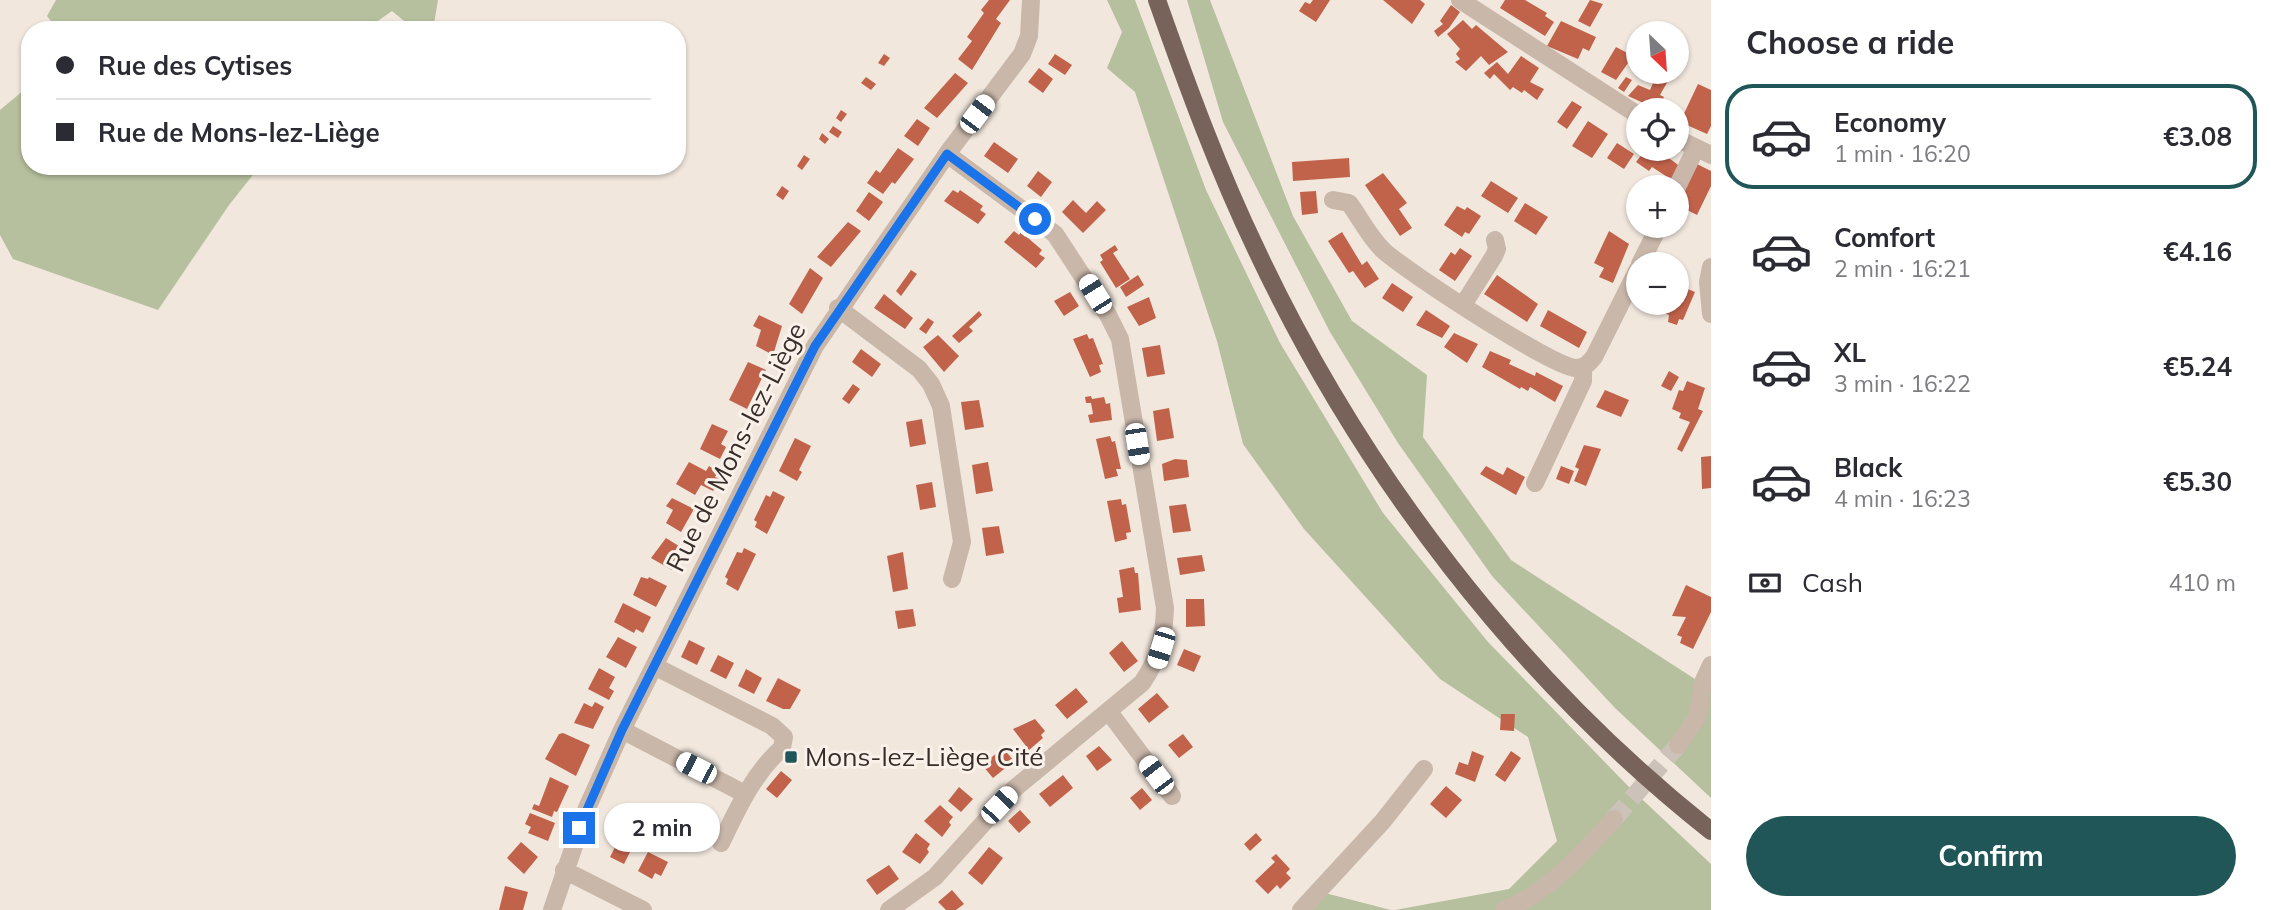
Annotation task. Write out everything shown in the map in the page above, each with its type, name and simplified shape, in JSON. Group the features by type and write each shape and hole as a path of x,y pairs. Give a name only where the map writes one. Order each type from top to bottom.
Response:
{"main road":[{"path":"1157,0 1203,129 1257,252 1308,349 1375,463 1436,548 1517,646 1614,748 1711,831"}],"street":[{"name":"Rue de Mons-lez-Liège","path":"552,910 587,808 622,730 796,382 838,308 1022,54 1029,36 1031,0"},
{"path":"1460,0 1626,107"},
{"path":"1686,175 1703,152"},
{"path":"889,910 935,877 1014,789 1142,683 1157,662 1164,635 1165,608 1120,340 1089,284 1055,234 947,154"},
{"path":"1333,200 1349,203 1371,237 1394,260 1464,305 1573,368 1583,367 1596,353 1626,293"},
{"path":"1464,305 1494,256 1497,249 1495,240"},
{"path":"1711,267 1708,282 1711,314"},
{"path":"838,308 919,369 931,384 941,406 962,542 952,579"},
{"path":"1535,483 1583,381 1583,367"},
{"path":"1678,745 1697,718 1704,680 1711,665"},
{"path":"654,666 772,726 784,737 782,748 766,763 745,794 721,844"},
{"path":"1109,712 1172,796"},
{"path":"622,730 745,794"},
{"path":"1301,910 1383,821 1424,769"},
{"path":"1504,910 1524,902 1567,870 1614,819"},
{"path":"564,870 643,910"}],"green space":[{"path":"56,0 438,0 434,21 404,21 392,11 378,21 51,21 47,16"},
{"path":"1107,0 1135,0 1206,190 1280,343 1383,513 1488,642 1629,787 1711,864 1711,910 1395,910 1509,889 1557,841 1528,737 1440,679 1304,529 1243,444 1217,341 1135,92 1107,68 1122,32"},
{"path":"1187,0 1210,0 1293,216 1352,321 1427,375 1423,437 1511,560 1698,681 1711,674 1711,798 1615,708 1492,576 1398,443 1330,332 1223,122"},
{"path":"21,92 21,175 253,175 229,205 158,310 13,259 0,235 0,110"},
{"path":"1321,892 1391,910 1307,910"}],"building":[{"path":"989,0 1010,0 996,19 1001,23 972,70 958,59 972,41 967,37 984,13 981,10"},
{"path":"1313,0 1330,0 1316,22 1299,11 1305,2 1310,4"},
{"path":"1383,0 1420,0 1425,4 1412,24"},
{"path":"1505,0 1525,0 1547,13 1545,16 1554,22 1545,36 1500,8"},
{"path":"1590,0 1603,4 1590,27 1578,21"},
{"path":"1451,5 1460,12 1449,28 1438,37 1434,31 1443,24 1440,21"},
{"path":"1463,20 1472,29 1476,25 1508,52 1489,65 1481,56 1466,71 1455,62 1460,59 1456,54 1460,49 1447,34"},
{"path":"1561,21 1596,37 1589,51 1583,48 1578,59 1547,46"},
{"path":"1616,47 1626,52 1626,66 1616,80 1601,72"},
{"path":"884,54 890,58 884,66 878,63"},
{"path":"1055,54 1072,65 1065,75 1048,64"},
{"path":"1521,56 1539,68 1530,82 1544,89 1537,100 1524,90 1522,93 1513,87 1510,90 1494,74 1490,79 1484,73 1497,62 1508,74"},
{"path":"1039,68 1053,79 1043,93 1028,82"},
{"path":"955,73 968,83 937,118 924,108"},
{"path":"866,77 876,84 871,90 861,83"},
{"path":"1626,77 1626,84 1629,84 1624,92 1618,88"},
{"path":"1653,84 1666,84 1660,95 1664,98 1628,96 1638,85 1650,90"},
{"path":"1698,84 1711,90 1711,126 1707,134 1689,126 1689,103"},
{"path":"1572,101 1582,107 1567,129 1557,122"},
{"path":"841,110 847,114 841,122 836,118"},
{"path":"917,119 930,128 918,146 904,136"},
{"path":"1588,121 1608,134 1592,158 1572,146"},
{"path":"833,126 842,132 838,138 829,132"},
{"path":"822,133 829,139 825,144 819,139"},
{"path":"994,142 1018,159 1008,173 984,156"},
{"path":"1617,143 1626,149 1626,161 1629,161 1624,169 1607,158"},
{"path":"898,148 914,159 895,184 892,182 883,194 867,183 876,170 880,173"},
{"path":"804,155 810,159 802,170 797,166"},
{"path":"1349,158 1350,177 1293,181 1292,162"},
{"path":"1673,161 1682,170 1679,175 1664,175 1652,167 1649,171 1636,162"},
{"path":"1697,164 1711,171 1711,186 1697,215 1689,211 1689,180"},
{"path":"1038,171 1052,182 1041,197 1027,186"},
{"path":"1383,173 1407,203 1399,209 1412,228 1400,236 1365,185"},
{"path":"1491,181 1518,198 1508,213 1481,196"},
{"path":"782,186 789,191 783,200 776,195"},
{"path":"953,190 958,193 960,190 983,206 980,210 986,214 978,224 944,201"},
{"path":"1316,191 1318,213 1302,215 1300,192"},
{"path":"869,192 883,202 869,221 856,211"},
{"path":"1073,200 1086,213 1097,201 1106,210 1083,233 1062,212"},
{"path":"1525,203 1548,217 1536,235 1514,221"},
{"path":"1457,206 1465,210 1467,207 1481,216 1469,234 1465,232 1462,237 1444,225"},
{"path":"848,222 861,231 831,267 817,257"},
{"path":"1014,231 1019,235 1021,232 1042,250 1039,254 1045,258 1036,268 1004,242"},
{"path":"1609,231 1629,244 1613,283 1599,277 1604,268 1594,263"},
{"path":"1342,232 1362,265 1367,261 1379,279 1365,288 1353,271 1349,273 1328,241"},
{"path":"1115,245 1118,250 1113,253 1130,279 1116,288 1100,262 1103,260 1100,255"},
{"path":"1460,248 1472,256 1455,281 1439,270 1451,252 1455,255"},
{"path":"810,268 823,278 802,314 789,304"},
{"path":"911,270 917,274 901,296 896,291"},
{"path":"1138,275 1144,285 1126,297 1120,287"},
{"path":"1497,275 1538,304 1527,322 1484,294"},
{"path":"1392,283 1413,297 1403,312 1382,298"},
{"path":"1689,290 1695,292 1689,306"},
{"path":"1070,292 1079,306 1064,316 1054,301"},
{"path":"884,294 913,318 905,329 874,308"},
{"path":"1149,297 1156,318 1139,326 1127,307"},
{"path":"1426,310 1450,326 1442,338 1416,325"},
{"path":"1548,310 1587,332 1579,348 1540,326"},
{"path":"979,311 982,315 969,327 973,331 959,343 952,336"},
{"path":"759,315 782,326 773,355 756,346 761,330 753,326"},
{"path":"1669,315 1685,315 1683,320 1679,319 1677,325 1668,322"},
{"path":"928,318 934,322 926,334 919,329"},
{"path":"1454,333 1478,344 1467,363 1444,347"},
{"path":"1087,334 1089,339 1093,338 1103,364 1099,365 1101,372 1090,377 1073,339"},
{"path":"938,335 959,356 944,372 923,347"},
{"path":"1160,345 1165,374 1147,377 1142,348"},
{"path":"861,349 881,364 872,377 852,362"},
{"path":"1490,351 1511,360 1509,364 1535,376 1536,372 1563,386 1555,402 1530,387 1528,391 1521,387 1520,389 1482,367"},
{"path":"748,362 766,370 747,409 729,400"},
{"path":"1669,371 1679,377 1671,391 1661,386"},
{"path":"1687,381 1705,388 1698,409 1703,411 1682,452 1677,449 1690,422 1679,418 1681,413 1672,409 1679,390 1683,391"},
{"path":"853,384 860,389 849,404 842,399"},
{"path":"1605,390 1629,400 1621,417 1596,407"},
{"path":"1091,396 1092,399 1104,397 1106,404 1110,403 1112,420 1090,423 1088,415 1093,414 1091,403 1086,403 1085,397"},
{"path":"979,400 984,427 965,430 961,402"},
{"path":"1169,408 1174,438 1157,441 1153,411"},
{"path":"922,419 926,444 910,447 906,422"},
{"path":"712,424 728,431 721,444 726,447 720,459 700,449"},
{"path":"1110,436 1112,442 1115,441 1121,469 1116,469 1118,476 1105,479 1096,439"},
{"path":"795,438 811,446 799,470 802,472 797,481 779,471"},
{"path":"1584,445 1601,449 1586,486 1574,481 1579,469 1575,467"},
{"path":"1711,456 1711,488 1702,489 1701,457"},
{"path":"1175,459 1187,460 1189,477 1164,481 1162,464"},
{"path":"689,462 706,471 709,466 718,472 715,477 720,479 713,491 701,485 695,495 676,484"},
{"path":"988,462 993,491 976,494 972,465"},
{"path":"1486,466 1503,475 1507,467 1525,477 1516,495 1480,474"},
{"path":"1561,466 1574,471 1569,484 1556,479"},
{"path":"932,482 936,507 920,510 916,485"},
{"path":"773,491 785,497 767,534 755,527 757,522 754,520 766,495 770,497"},
{"path":"672,498 694,509 681,532 666,523 673,510 666,506"},
{"path":"1121,499 1122,505 1126,504 1131,532 1126,533 1127,539 1115,542 1107,501"},
{"path":"1186,504 1191,531 1173,533 1169,506"},
{"path":"999,526 1004,553 986,556 982,528"},
{"path":"666,538 682,548 672,570 651,558"},
{"path":"744,548 756,554 738,591 726,584 728,579 725,577 737,552 742,553"},
{"path":"903,552 908,589 893,592 887,556"},
{"path":"1202,555 1205,571 1180,575 1177,558"},
{"path":"1134,567 1135,573 1138,573 1141,610 1119,613 1117,598 1123,597 1119,570"},
{"path":"641,577 649,577 667,586 656,607 633,595"},
{"path":"1686,585 1711,597 1711,612 1693,649 1680,643 1682,637 1677,635 1686,617 1672,616"},
{"path":"1186,599 1204,599 1205,626 1186,627"},
{"path":"623,603 651,617 643,633 636,629 634,633 614,622"},
{"path":"913,609 916,626 898,629 895,611"},
{"path":"618,637 637,647 626,668 606,657"},
{"path":"689,640 705,648 697,665 681,657"},
{"path":"1122,641 1138,661 1124,672 1109,653"},
{"path":"1184,649 1201,656 1194,672 1177,665"},
{"path":"718,655 734,663 726,679 710,671"},
{"path":"599,668 615,677 609,688 614,691 609,700 588,689"},
{"path":"746,669 762,678 754,694 738,686"},
{"path":"778,678 801,690 790,709 783,709 766,701"},
{"path":"1076,688 1088,702 1067,719 1055,705"},
{"path":"1157,693 1169,707 1149,723 1138,709"},
{"path":"595,702 604,707 593,729 574,723 584,703 592,707"},
{"path":"1501,714 1515,714 1514,731 1500,730"},
{"path":"1035,719 1045,731 1041,735 1043,738 1029,750 1013,729"},
{"path":"563,733 590,745 576,776 545,759 559,734"},
{"path":"1183,734 1193,747 1179,758 1168,745"},
{"path":"1099,746 1112,760 1097,771 1086,756"},
{"path":"1003,748 1014,761 993,778 982,765"},
{"path":"1472,751 1484,756 1475,782 1455,774 1459,762 1468,765"},
{"path":"1511,751 1521,758 1505,782 1495,775"},
{"path":"781,771 792,780 777,798 766,789"},
{"path":"1063,775 1073,788 1050,807 1039,794"},
{"path":"550,777 569,786 552,817 532,809 534,804 539,806"},
{"path":"1446,786 1462,800 1446,818 1430,804"},
{"path":"959,787 973,799 961,812 948,801"},
{"path":"1142,788 1152,800 1140,810 1130,798"},
{"path":"940,805 953,817 949,822 951,825 942,837 924,821"},
{"path":"1020,810 1031,822 1019,833 1008,821"},
{"path":"530,813 555,823 548,841 528,833 531,827 525,824"},
{"path":"916,833 930,844 927,849 929,852 920,864 902,852"},
{"path":"1256,833 1262,840 1250,851 1244,844"},
{"path":"521,842 538,857 524,874 507,858"},
{"path":"617,843 631,850 624,864 610,857"},
{"path":"989,847 1003,858 982,885 968,873"},
{"path":"648,852 668,862 661,876 655,873 652,879 638,871"},
{"path":"1276,854 1290,869 1286,873 1291,878 1280,889 1277,885 1268,894 1255,881 1275,862 1271,858"},
{"path":"889,865 899,879 877,895 866,880"},
{"path":"505,886 528,892 523,910 499,910"},
{"path":"952,890 964,904 956,910 946,910 938,902"}],"tunnel":[{"path":"1614,819 1678,745"}],"place":[{"name":"Mons-lez-Liège Cité","path":"791,757"}],"route":[{"path":"579,828 622,730 815,346 838,308 947,154 1035,219"}]}
